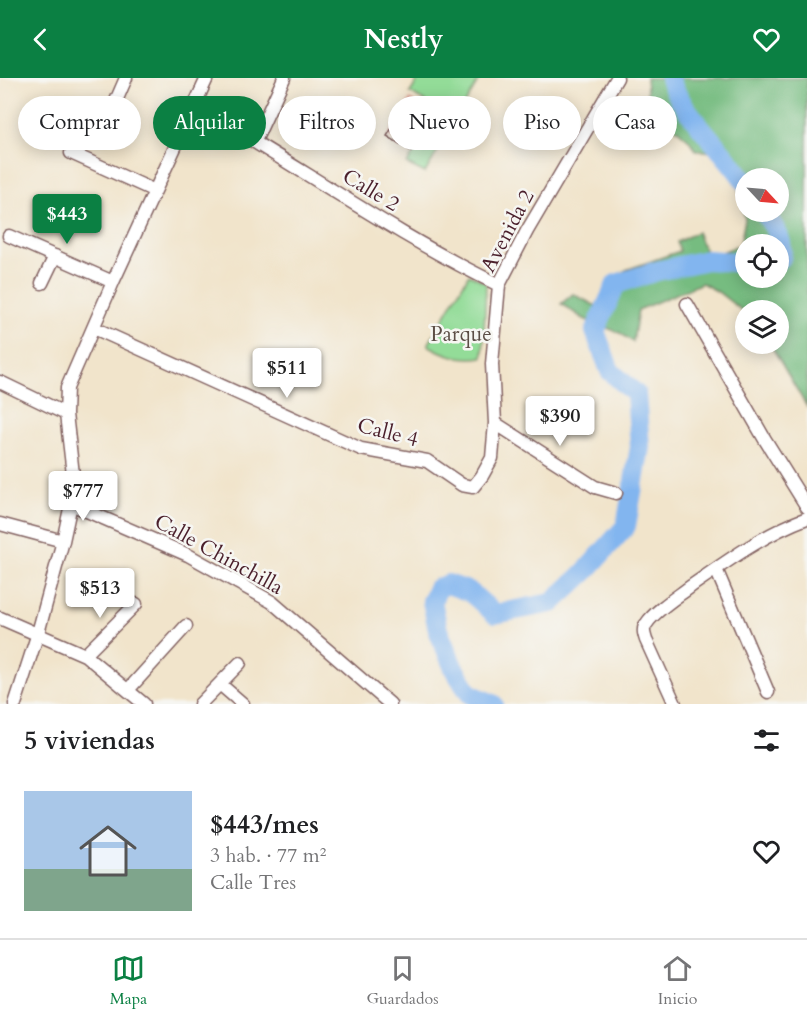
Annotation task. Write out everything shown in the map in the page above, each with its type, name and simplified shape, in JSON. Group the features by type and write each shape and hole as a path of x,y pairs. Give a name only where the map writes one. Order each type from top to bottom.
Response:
{"street":[{"path":"118,96 126,78"},
{"path":"199,96 207,78"},
{"path":"266,117 284,78"},
{"name":"Avenida 2","path":"473,487 492,458 495,423 492,364 499,285 527,231 616,78"},
{"name":"Calle 2","path":"266,148 467,270 499,285"},
{"path":"15,704 38,633 71,504 74,464 66,414 67,388 174,150"},
{"path":"71,153 155,191"},
{"path":"9,236 113,282"},
{"path":"42,283 55,256"},
{"path":"687,304 758,428 807,507"},
{"name":"Calle 4","path":"94,328 361,449 427,461 462,485 473,487"},
{"path":"0,382 66,414"},
{"path":"495,423 595,487 616,493"},
{"name":"Calle Chinchilla","path":"71,504 188,555 272,602 390,704"},
{"path":"675,704 646,640 644,632 646,624 671,601 742,550 807,518"},
{"path":"0,524 63,541"},
{"path":"716,569 768,692"},
{"path":"85,655 136,604"},
{"path":"0,618 85,655 144,704"},
{"path":"128,690 186,626"},
{"path":"200,704 240,663"},
{"path":"220,685 243,704"}],"green space":[{"path":"419,78 480,78 470,96 415,96 410,93"},
{"path":"646,78 807,78 807,407 776,354 789,354 789,300 735,300 735,305 702,283 638,310 633,342 620,333 584,319 561,304 573,294 596,306 610,280 626,270 680,251 677,242 697,232 706,253 717,254 735,247 735,288 789,288 789,234 742,234 744,222 789,222 789,168 735,168 735,180 713,152 696,150 677,129 677,96 647,96"},
{"path":"415,150 438,150 425,173 407,164"},
{"name":"Parque","path":"469,274 486,283 483,357 454,356 428,345"}],"waterway":[{"path":"670,78 674,89 692,116 735,168"},
{"path":"771,222 778,234"},
{"path":"493,704 470,694 454,669 438,630 432,601 438,588 448,584 470,592 495,614 552,603 585,572 626,526 640,447 636,394 610,371 595,331 616,284 657,271 707,260 735,262"}]}
